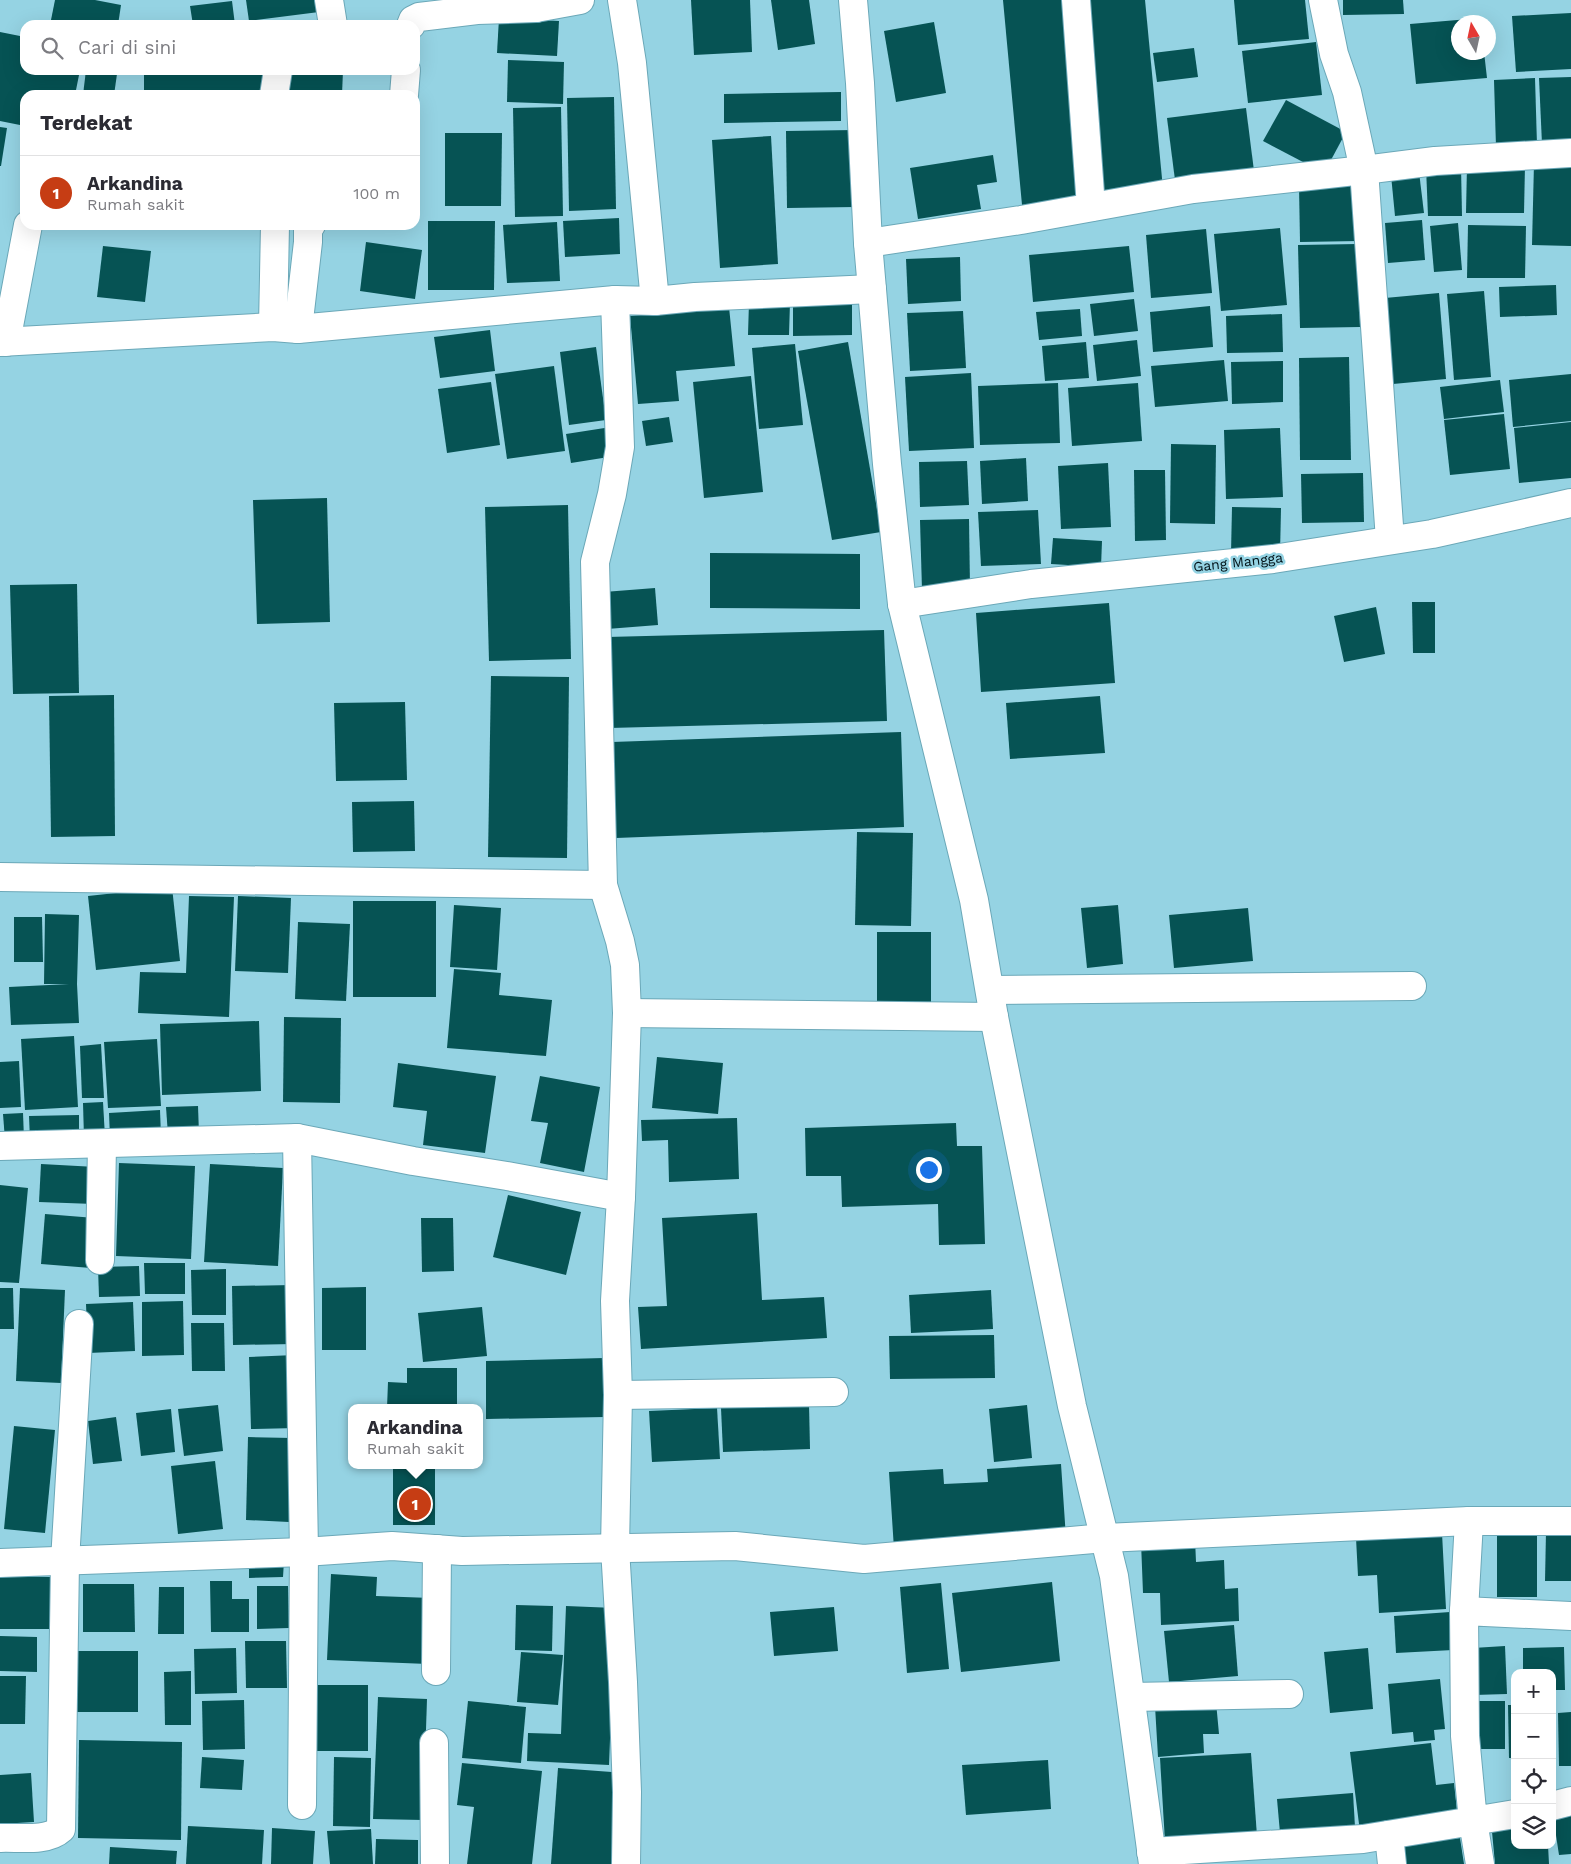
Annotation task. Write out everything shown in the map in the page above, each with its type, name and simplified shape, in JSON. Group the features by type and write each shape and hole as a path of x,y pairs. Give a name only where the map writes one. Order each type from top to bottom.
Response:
{"street":[{"path":"330,0 332,20"},
{"path":"413,20 419,17 477,10 580,0"},
{"path":"622,0 632,63 655,301"},
{"path":"853,0 860,83 868,243 886,464 902,604 974,900 994,1017 1072,1406 1114,1576 1152,1858 1286,1854 1363,1839 1511,1815"},
{"path":"1076,0 1091,207"},
{"path":"1323,0 1334,54 1347,92 1364,170 1390,540"},
{"path":"275,90 277,75"},
{"path":"404,90 406,75"},
{"path":"868,243 1021,220 1193,189 1435,161 1571,153"},
{"path":"27,230 3,342 286,328 614,300 655,301 695,296 872,289"},
{"path":"276,230 286,328"},
{"path":"286,328 308,242 308,230"},
{"path":"614,300 620,447 612,494 595,562 602,885 620,941 625,966 627,1014 621,1197 615,1301 618,1395 615,1548 627,1792 626,1864"},
{"name":"Gang Mangga","path":"902,604 1031,584 1273,559 1432,534 1571,503"},
{"path":"0,877 602,885"},
{"path":"990,990 1412,986"},
{"path":"627,1014 994,1017"},
{"path":"0,1146 297,1138 413,1162 507,1176 621,1197"},
{"path":"297,1138 304,1552 302,1805"},
{"path":"100,1260 102,1144"},
{"path":"0,1838 41,1837 62,1829 64,1561 79,1324"},
{"path":"618,1395 834,1392"},
{"path":"1469,1521 1464,1611 1465,1736 1473,1821 1480,1864"},
{"path":"0,1563 304,1552 392,1546 488,1551 736,1546 864,1559 1105,1538 1469,1521 1571,1521"},
{"path":"436,1670 438,1549"},
{"path":"1464,1611 1571,1616"},
{"path":"1131,1696 1289,1694"},
{"path":"434,1743 435,1864"},
{"path":"1556,1805 1571,1801"},
{"path":"1389,1835 1392,1864"}],"building":[{"path":"55,0 95,0 121,5 119,20 51,20"},
{"path":"246,0 318,0 319,12 249,20"},
{"path":"691,0 750,0 752,52 694,55"},
{"path":"771,0 809,0 815,44 778,50"},
{"path":"1003,0 1065,0 1084,200 1022,205"},
{"path":"1086,0 1145,0 1163,189 1104,194"},
{"path":"1234,0 1305,0 1309,39 1238,45"},
{"path":"1343,0 1403,0 1404,14 1343,15"},
{"path":"232,1 234,20 192,20 190,6"},
{"path":"1571,13 1571,69 1516,72 1512,16"},
{"path":"499,18 559,21 557,56 497,53"},
{"path":"1451,21 1451,60 1485,60 1487,78 1416,84 1410,24"},
{"path":"934,22 946,93 896,102 884,31"},
{"path":"0,32 20,36 20,75 79,75 76,90 20,90 20,125 0,121"},
{"path":"1316,42 1322,95 1248,103 1242,51"},
{"path":"1194,48 1198,77 1157,82 1153,53"},
{"path":"508,60 564,62 563,104 507,102"},
{"path":"85,75 117,75 115,90 84,90"},
{"path":"144,75 271,75 271,90 144,90"},
{"path":"288,75 343,75 342,90 287,90"},
{"path":"1571,77 1571,143 1542,144 1539,78"},
{"path":"1535,78 1537,145 1496,147 1494,80"},
{"path":"841,92 841,121 724,123 724,94"},
{"path":"614,97 616,209 569,211 567,98"},
{"path":"1286,100 1346,132 1324,173 1263,141"},
{"path":"561,107 563,216 515,217 513,108"},
{"path":"1246,108 1254,171 1175,180 1167,118"},
{"path":"0,127 7,128 1,166 0,166"},
{"path":"855,130 855,207 787,208 786,131"},
{"path":"445,133 502,133 501,206 445,206"},
{"path":"771,136 778,264 720,268 712,140"},
{"path":"993,155 997,182 977,185 981,209 918,219 910,168"},
{"path":"1534,163 1571,164 1571,246 1532,245"},
{"path":"1467,165 1525,165 1524,213 1466,213"},
{"path":"1461,166 1462,216 1428,216 1426,167"},
{"path":"1419,172 1424,213 1395,216 1391,175"},
{"path":"1358,184 1359,241 1300,242 1299,186"},
{"path":"619,218 620,254 565,257 563,221"},
{"path":"1422,220 1425,260 1388,263 1385,223"},
{"path":"428,221 495,221 494,290 428,290"},
{"path":"557,222 560,281 507,283 503,225"},
{"path":"1458,223 1462,270 1434,272 1430,226"},
{"path":"1468,225 1526,226 1525,278 1467,278"},
{"path":"1280,228 1287,305 1221,311 1214,234"},
{"path":"1206,229 1212,293 1151,298 1146,235"},
{"path":"366,242 422,250 415,299 360,291"},
{"path":"1358,244 1360,327 1300,328 1298,245"},
{"path":"103,246 151,251 145,302 97,297"},
{"path":"1129,246 1134,292 1033,302 1029,255"},
{"path":"960,257 961,301 908,304 906,259"},
{"path":"1556,285 1557,315 1500,317 1499,287"},
{"path":"1484,291 1491,377 1454,380 1447,294"},
{"path":"1439,293 1446,379 1393,384 1385,298"},
{"path":"1134,299 1138,331 1094,336 1090,304"},
{"path":"793,300 852,300 852,335 793,336"},
{"path":"749,302 790,302 789,335 748,335"},
{"path":"1210,306 1213,347 1153,352 1150,312"},
{"path":"729,307 735,366 676,371 679,401 638,404 630,316"},
{"path":"1080,309 1082,336 1039,340 1036,312"},
{"path":"963,311 966,368 910,371 907,313"},
{"path":"1282,314 1283,352 1227,353 1226,316"},
{"path":"490,330 495,371 440,378 434,337"},
{"path":"1137,340 1141,376 1097,381 1093,345"},
{"path":"848,342 881,532 832,540 798,351"},
{"path":"1086,342 1089,378 1045,381 1042,346"},
{"path":"795,344 803,425 759,429 752,348"},
{"path":"596,347 606,420 569,425 560,352"},
{"path":"1349,357 1351,460 1300,460 1299,358"},
{"path":"1224,360 1228,401 1155,407 1151,366"},
{"path":"1283,361 1283,402 1232,404 1231,362"},
{"path":"554,366 565,451 507,459 495,374"},
{"path":"971,373 974,448 909,451 905,377"},
{"path":"1571,374 1571,421 1513,427 1509,380"},
{"path":"751,376 763,492 704,498 693,382"},
{"path":"1500,380 1504,412 1444,419 1440,387"},
{"path":"491,382 500,445 447,453 438,389"},
{"path":"1058,383 1060,443 980,445 978,386"},
{"path":"1138,383 1142,441 1072,446 1068,388"},
{"path":"1504,414 1510,469 1450,475 1444,420"},
{"path":"669,417 673,442 646,446 642,421"},
{"path":"1571,422 1571,478 1519,483 1514,428"},
{"path":"611,427 615,456 571,463 566,434"},
{"path":"1280,428 1283,497 1226,499 1224,430"},
{"path":"1171,444 1216,445 1215,524 1170,523"},
{"path":"1026,458 1028,501 982,504 980,461"},
{"path":"967,461 969,505 920,507 919,462"},
{"path":"1108,463 1111,527 1061,529 1058,466"},
{"path":"1134,470 1165,470 1166,540 1135,541"},
{"path":"1363,473 1364,522 1302,523 1301,474"},
{"path":"327,498 330,622 257,624 253,500"},
{"path":"568,505 571,659 489,661 485,507"},
{"path":"1232,507 1281,508 1280,555 1231,554"},
{"path":"1038,510 1041,564 981,566 978,512"},
{"path":"969,519 970,588 922,590 920,520"},
{"path":"1053,538 1102,541 1101,567 1051,564"},
{"path":"710,553 860,554 860,609 710,608"},
{"path":"77,584 79,693 13,694 10,585"},
{"path":"655,588 658,625 607,629 604,592"},
{"path":"1412,602 1435,602 1435,653 1413,653"},
{"path":"1109,603 1115,683 981,692 976,613"},
{"path":"1376,607 1385,654 1344,662 1334,616"},
{"path":"884,630 887,721 609,728 607,637"},
{"path":"491,676 569,677 567,858 488,857"},
{"path":"114,695 115,836 51,837 49,696"},
{"path":"1100,696 1105,753 1010,759 1006,703"},
{"path":"405,702 407,780 336,781 334,703"},
{"path":"901,732 904,827 616,838 612,742"},
{"path":"414,801 415,851 353,852 352,802"},
{"path":"857,832 913,833 911,926 855,925"},
{"path":"172,887 180,961 96,970 88,896"},
{"path":"189,896 234,897 229,1017 138,1013 140,972 186,973"},
{"path":"238,896 291,898 288,973 235,971"},
{"path":"353,901 436,901 436,997 353,997"},
{"path":"454,905 501,908 497,970 450,967"},
{"path":"1118,905 1123,964 1087,968 1081,908"},
{"path":"1248,908 1253,961 1174,968 1169,915"},
{"path":"45,914 79,915 77,984 79,1023 11,1025 9,987 69,984 44,984"},
{"path":"14,917 42,917 43,962 14,962"},
{"path":"298,922 350,924 346,1001 295,999"},
{"path":"877,932 931,932 931,1003 877,1003"},
{"path":"454,969 501,973 499,995 552,1000 546,1056 447,1048"},
{"path":"284,1017 341,1018 340,1103 283,1102"},
{"path":"259,1021 261,1091 162,1095 160,1024"},
{"path":"74,1036 78,1107 25,1110 21,1039"},
{"path":"157,1039 161,1106 108,1108 104,1042"},
{"path":"101,1044 104,1098 82,1098 80,1046"},
{"path":"657,1057 723,1063 718,1114 652,1108"},
{"path":"19,1061 21,1107 0,1108 0,1062"},
{"path":"398,1063 496,1076 485,1153 423,1145 427,1111 393,1107"},
{"path":"540,1076 600,1087 584,1172 540,1163 548,1123 531,1121"},
{"path":"103,1102 105,1137 84,1138 83,1103"},
{"path":"198,1106 199,1134 168,1135 166,1107"},
{"path":"160,1110 161,1136 110,1138 109,1113"},
{"path":"23,1113 24,1139 5,1140 3,1114"},
{"path":"79,1115 79,1138 30,1140 29,1116"},
{"path":"737,1118 739,1179 669,1182 668,1140 642,1141 641,1120"},
{"path":"956,1123 957,1146 982,1146 985,1244 939,1245 938,1204 842,1207 841,1176 806,1176 805,1128"},
{"path":"119,1163 195,1166 191,1259 116,1256"},
{"path":"41,1164 96,1167 94,1204 39,1202"},
{"path":"210,1164 283,1168 278,1266 204,1262"},
{"path":"0,1185 28,1188 19,1283 0,1282"},
{"path":"508,1195 581,1212 566,1275 493,1257"},
{"path":"757,1213 762,1300 824,1297 827,1338 641,1349 638,1307 667,1306 662,1218"},
{"path":"45,1214 95,1218 91,1268 41,1264"},
{"path":"421,1218 453,1218 454,1271 422,1272"},
{"path":"144,1263 185,1263 185,1294 145,1294"},
{"path":"139,1266 140,1296 99,1297 98,1267"},
{"path":"226,1269 226,1315 192,1315 191,1270"},
{"path":"293,1285 294,1344 233,1345 232,1286"},
{"path":"366,1287 366,1350 322,1350 322,1288"},
{"path":"0,1288 13,1288 14,1329 0,1329"},
{"path":"20,1288 65,1290 61,1383 16,1381"},
{"path":"991,1290 993,1329 911,1333 909,1295"},
{"path":"183,1301 184,1355 142,1356 142,1302"},
{"path":"133,1302 135,1351 88,1353 86,1304"},
{"path":"482,1307 487,1356 423,1362 418,1313"},
{"path":"191,1323 224,1323 225,1371 192,1371"},
{"path":"994,1335 995,1378 890,1379 889,1336"},
{"path":"295,1355 297,1428 251,1429 249,1357"},
{"path":"604,1358 605,1417 486,1419 486,1361"},
{"path":"407,1368 457,1368 457,1404 387,1404 388,1382 407,1383"},
{"path":"809,1404 810,1449 723,1452 721,1408"},
{"path":"218,1405 223,1451 184,1456 178,1409"},
{"path":"1027,1405 1032,1458 994,1462 989,1409"},
{"path":"717,1408 720,1459 652,1462 649,1411"},
{"path":"171,1409 175,1452 141,1456 136,1413"},
{"path":"116,1417 122,1461 93,1464 88,1421"},
{"path":"14,1426 55,1430 45,1533 4,1529"},
{"path":"248,1437 292,1438 289,1522 246,1520"},
{"path":"215,1461 223,1529 178,1534 171,1466"},
{"path":"1061,1464 1066,1538 894,1549 889,1472 943,1469 944,1484 988,1482 987,1469"},
{"path":"393,1469 435,1469 435,1525 393,1525"},
{"path":"1497,1531 1537,1531 1537,1597 1497,1597"},
{"path":"1546,1532 1571,1532 1571,1581 1545,1581"},
{"path":"1442,1533 1446,1609 1379,1613 1377,1575 1358,1576 1356,1538"},
{"path":"1195,1539 1196,1562 1224,1560 1225,1589 1238,1588 1239,1621 1161,1625 1160,1593 1143,1593 1141,1542"},
{"path":"284,1561 283,1577 249,1578 249,1562"},
{"path":"331,1574 377,1577 376,1596 431,1598 428,1664 327,1660"},
{"path":"0,1576 51,1577 50,1629 0,1629"},
{"path":"210,1581 232,1581 232,1599 249,1599 249,1632 211,1632"},
{"path":"1052,1582 1060,1661 961,1672 952,1593"},
{"path":"941,1583 949,1669 907,1673 900,1587"},
{"path":"83,1584 134,1584 135,1632 83,1632"},
{"path":"257,1586 288,1586 289,1628 257,1629"},
{"path":"159,1587 184,1587 184,1634 158,1634"},
{"path":"516,1605 553,1606 552,1651 515,1650"},
{"path":"566,1606 615,1608 609,1765 527,1761 528,1733 561,1734"},
{"path":"834,1607 838,1651 774,1656 770,1612"},
{"path":"1450,1612 1453,1650 1396,1653 1394,1616"},
{"path":"1234,1625 1238,1676 1169,1682 1164,1631"},
{"path":"0,1636 37,1637 37,1672 0,1671"},
{"path":"245,1641 286,1641 287,1688 246,1688"},
{"path":"1505,1646 1507,1694 1474,1695 1473,1648"},
{"path":"1564,1647 1565,1690 1556,1690 1556,1669 1523,1669 1523,1648"},
{"path":"236,1648 237,1693 195,1694 194,1649"},
{"path":"1368,1648 1373,1709 1330,1713 1324,1652"},
{"path":"72,1651 138,1651 138,1712 72,1712"},
{"path":"521,1652 563,1655 558,1705 517,1702"},
{"path":"191,1671 191,1725 165,1725 164,1672"},
{"path":"0,1676 26,1676 25,1724 0,1724"},
{"path":"1440,1679 1445,1729 1434,1730 1435,1740 1414,1742 1413,1732 1392,1734 1388,1684"},
{"path":"315,1685 368,1685 368,1751 314,1751"},
{"path":"378,1697 427,1699 423,1820 373,1819"},
{"path":"244,1700 245,1749 203,1750 202,1701"},
{"path":"468,1701 526,1707 521,1763 462,1758"},
{"path":"1470,1701 1505,1701 1505,1749 1471,1749"},
{"path":"1216,1702 1219,1734 1203,1734 1204,1753 1158,1757 1155,1706"},
{"path":"1508,1705 1511,1705 1511,1758 1509,1758"},
{"path":"1571,1712 1571,1766 1559,1766 1558,1713"},
{"path":"79,1740 182,1742 181,1840 78,1838"},
{"path":"1431,1743 1436,1785 1454,1783 1458,1820 1360,1832 1350,1752"},
{"path":"1251,1753 1257,1836 1165,1842 1160,1758"},
{"path":"202,1757 244,1760 242,1790 200,1788"},
{"path":"334,1757 371,1758 370,1827 333,1826"},
{"path":"1048,1760 1051,1809 966,1815 962,1765"},
{"path":"462,1763 542,1771 532,1864 467,1864 474,1807 457,1805"},
{"path":"558,1768 625,1773 618,1864 551,1864"},
{"path":"31,1773 34,1822 0,1824 0,1775"},
{"path":"1353,1793 1355,1827 1280,1833 1277,1799"},
{"path":"1571,1806 1571,1854 1559,1855 1556,1835 1556,1808"},
{"path":"1511,1819 1511,1849 1548,1849 1549,1864 1495,1864 1491,1821"},
{"path":"188,1826 264,1830 262,1864 186,1864"},
{"path":"272,1828 315,1831 313,1864 271,1864"},
{"path":"371,1829 373,1864 330,1864 327,1831"},
{"path":"1460,1838 1464,1864 1403,1864 1400,1845"},
{"path":"376,1839 418,1840 418,1864 375,1864"},
{"path":"110,1847 177,1851 176,1864 109,1864"}],"place":[{"name":"Arkandina","path":"415,1504"}]}
